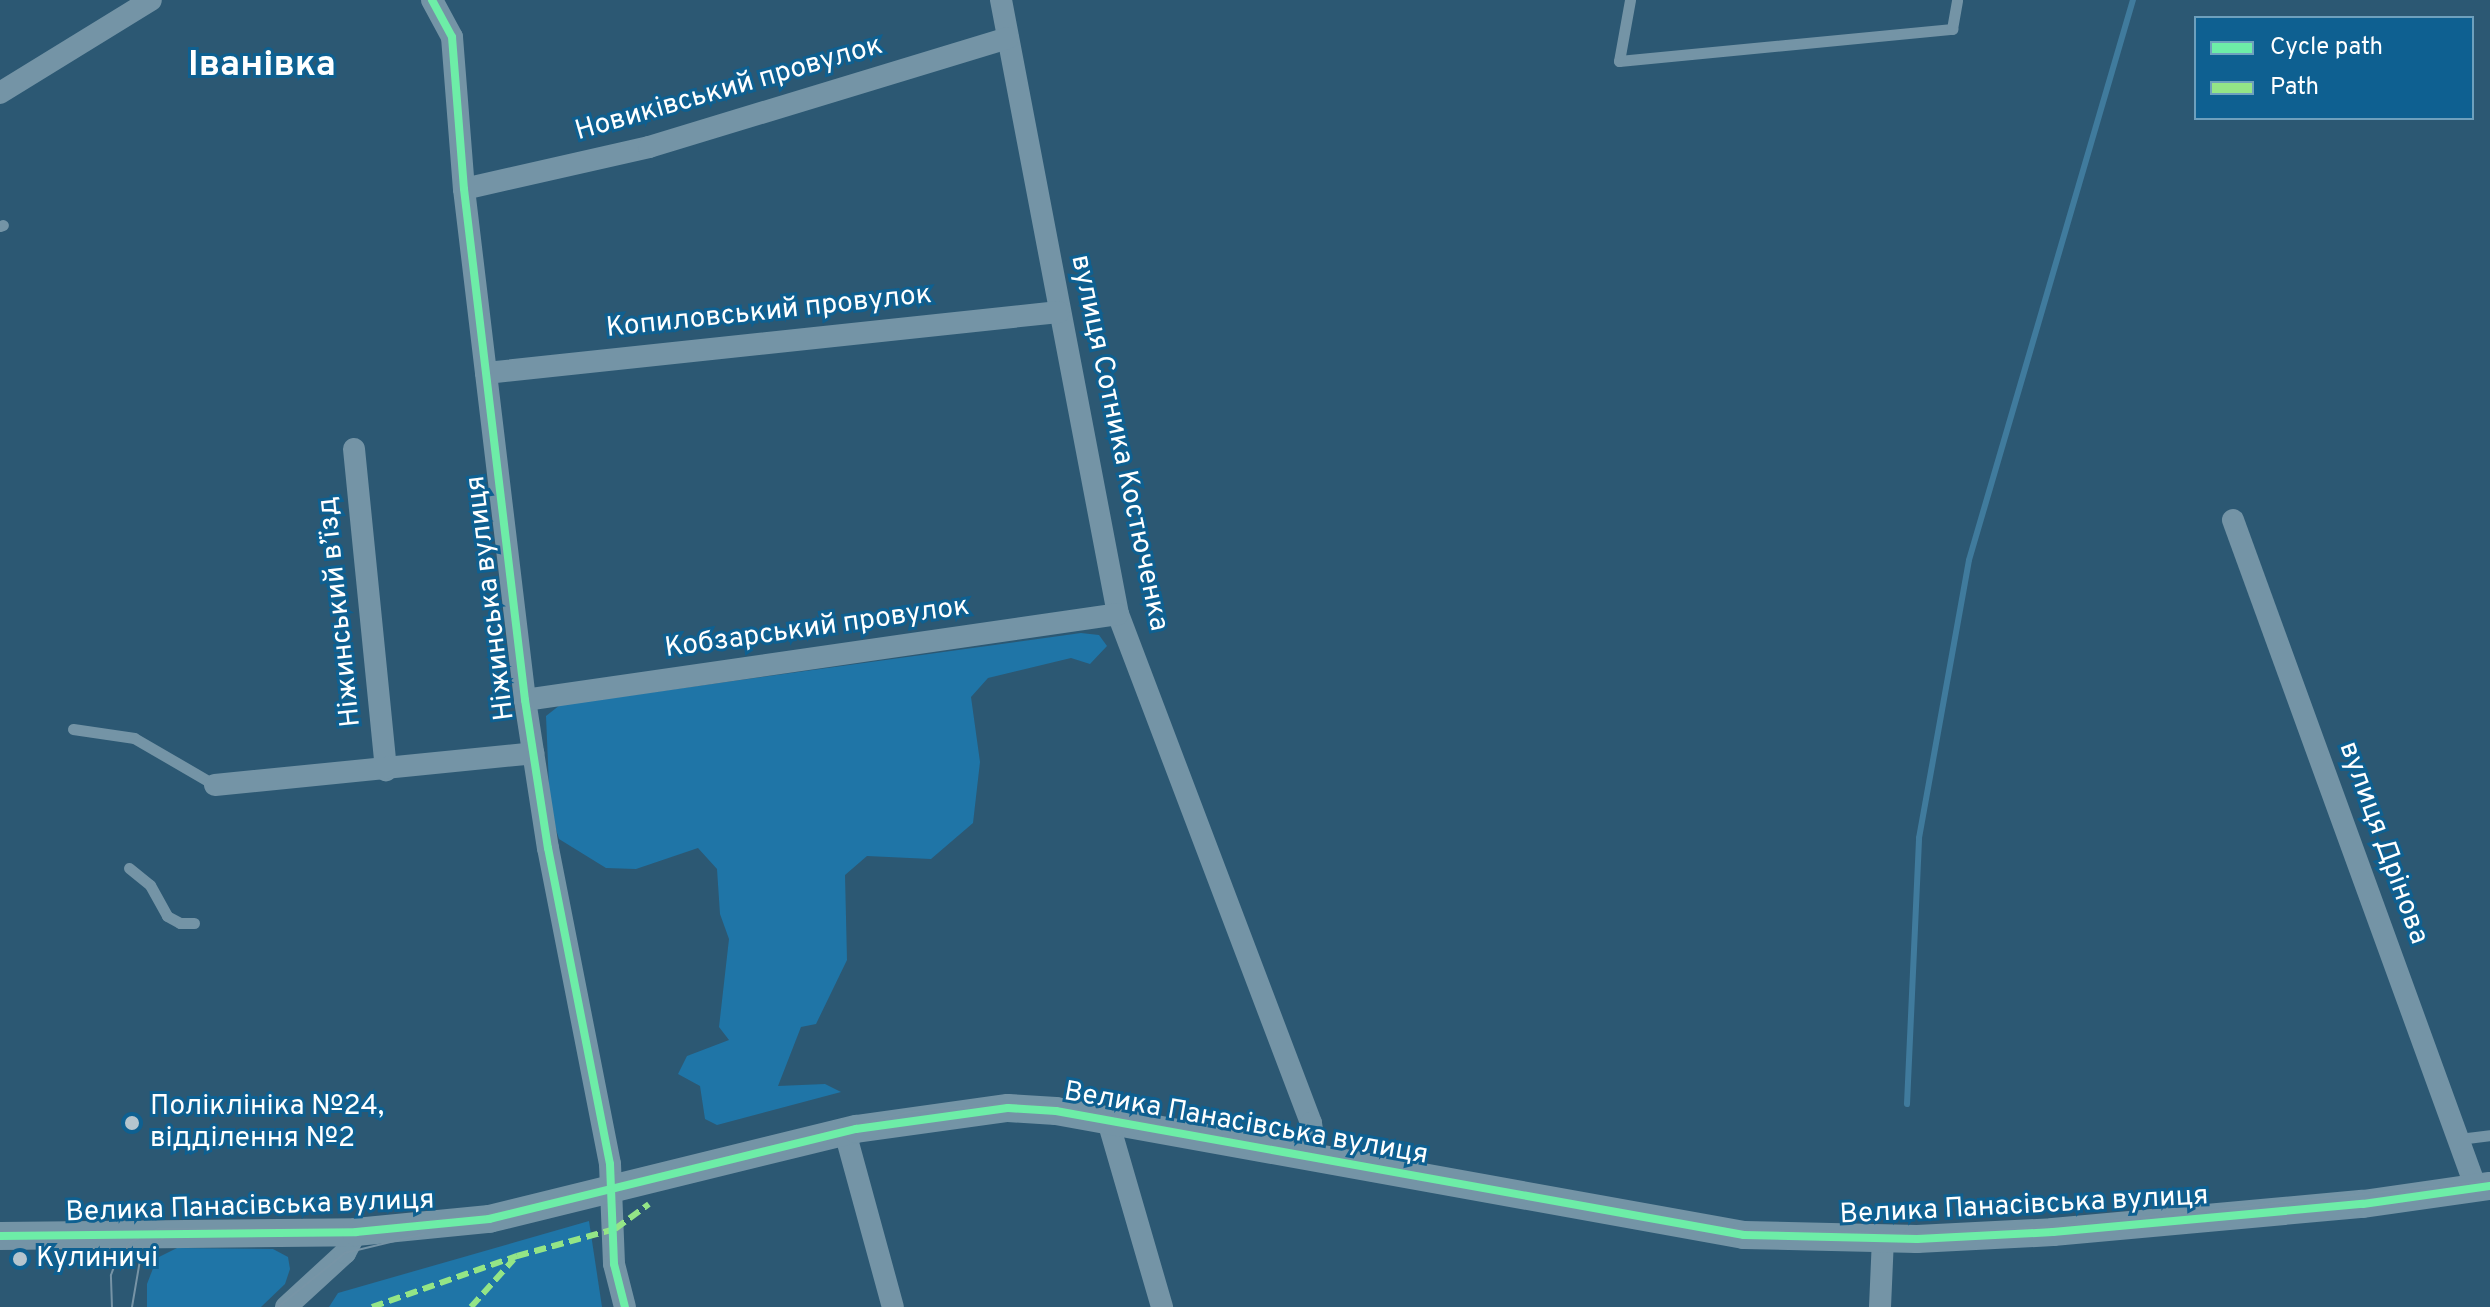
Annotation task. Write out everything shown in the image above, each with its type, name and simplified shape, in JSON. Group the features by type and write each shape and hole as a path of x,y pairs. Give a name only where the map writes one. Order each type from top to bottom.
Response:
{"street":[{"path":"0,93 151,0"},
{"name":"Ніжинська вулиця","path":"432,0 452,37 464,189 525,700 614,1190 614,1264 625,1307"},
{"name":"вулиця Сотника Костюченка","path":"1001,0 1118,614 1311,1123 1316,1158"},
{"name":"Новиківський провулок","path":"464,189 649,147 1008,38"},
{"name":"Копиловський провулок","path":"486,373 1059,312"},
{"name":"Ніжинський в’їзд","path":"354,449 386,770"},
{"name":"вулиця Дрінова","path":"2233,520 2459,1139 2483,1187"},
{"name":"Кобзарський провулок","path":"525,700 1118,614"},
{"path":"215,785 533,753"},
{"name":"Велика Панасівська вулиця","path":"0,1236 356,1232 489,1219 906,1118 1008,1108 1108,1121 1690,1229 1883,1239 2053,1232 2363,1204 2483,1187"},
{"path":"1108,1121 1162,1307"},
{"path":"845,1132 893,1307"},
{"path":"297,1302 345,1253 356,1232"},
{"path":"1880,1307 1883,1239"}],"lane":[{"path":"1630,0 1619,61 1952,29 1957,0"},
{"path":"73,729 134,738 215,785"},
{"path":"129,868 150,885 167,916 180,923 194,923"},
{"path":"2459,1139 2490,1135"}],"shaded area":[{"path":"1081,633 1099,635 1107,646 1090,664 1071,658 988,678 971,697 980,762 973,823 931,859 867,856 845,875 847,960 816,1024 801,1027 778,1086 825,1084 841,1092 717,1125 705,1119 700,1086 678,1074 687,1056 729,1040 719,1027 729,939 720,914 717,869 698,848 636,869 606,868 559,839 550,810 546,716 560,705"},
{"path":"589,1221 602,1307 329,1307 338,1293"},
{"path":"177,1248 273,1249 288,1257 290,1269 285,1284 261,1307 147,1307 147,1284 157,1258"}],"waterway":[{"path":"1907,1104 1919,838 1969,560 2133,0"}],"tram line":[{"path":"112,1307 111,1275 118,1256 131,1242 158,1229 352,1229 495,1213 910,1112 1008,1104 1057,1106 1693,1225 1749,1230 1918,1234 2059,1226 2490,1181"},
{"path":"132,1307 140,1260 155,1243 175,1232"},
{"path":"278,1307 345,1253 424,1234"}],"marked path":[{"path":"372,1307 517,1256 615,1229 649,1204"},
{"path":"471,1307 514,1259"}],"cycle path":[{"path":"432,0 452,37 464,189 525,700 548,848 610,1164 614,1264 625,1307"},
{"path":"0,1236 356,1232 489,1219 856,1129 1008,1108 1056,1111 1744,1235 1917,1239 2053,1232 2363,1204 2490,1186"}],"place":[{"name":"Поліклініка №24, відділення №2","path":"132,1123"},
{"name":"Кулиничі","path":"20,1259"}],"district":[{"name":"Іванівка","path":"262,67"}]}
